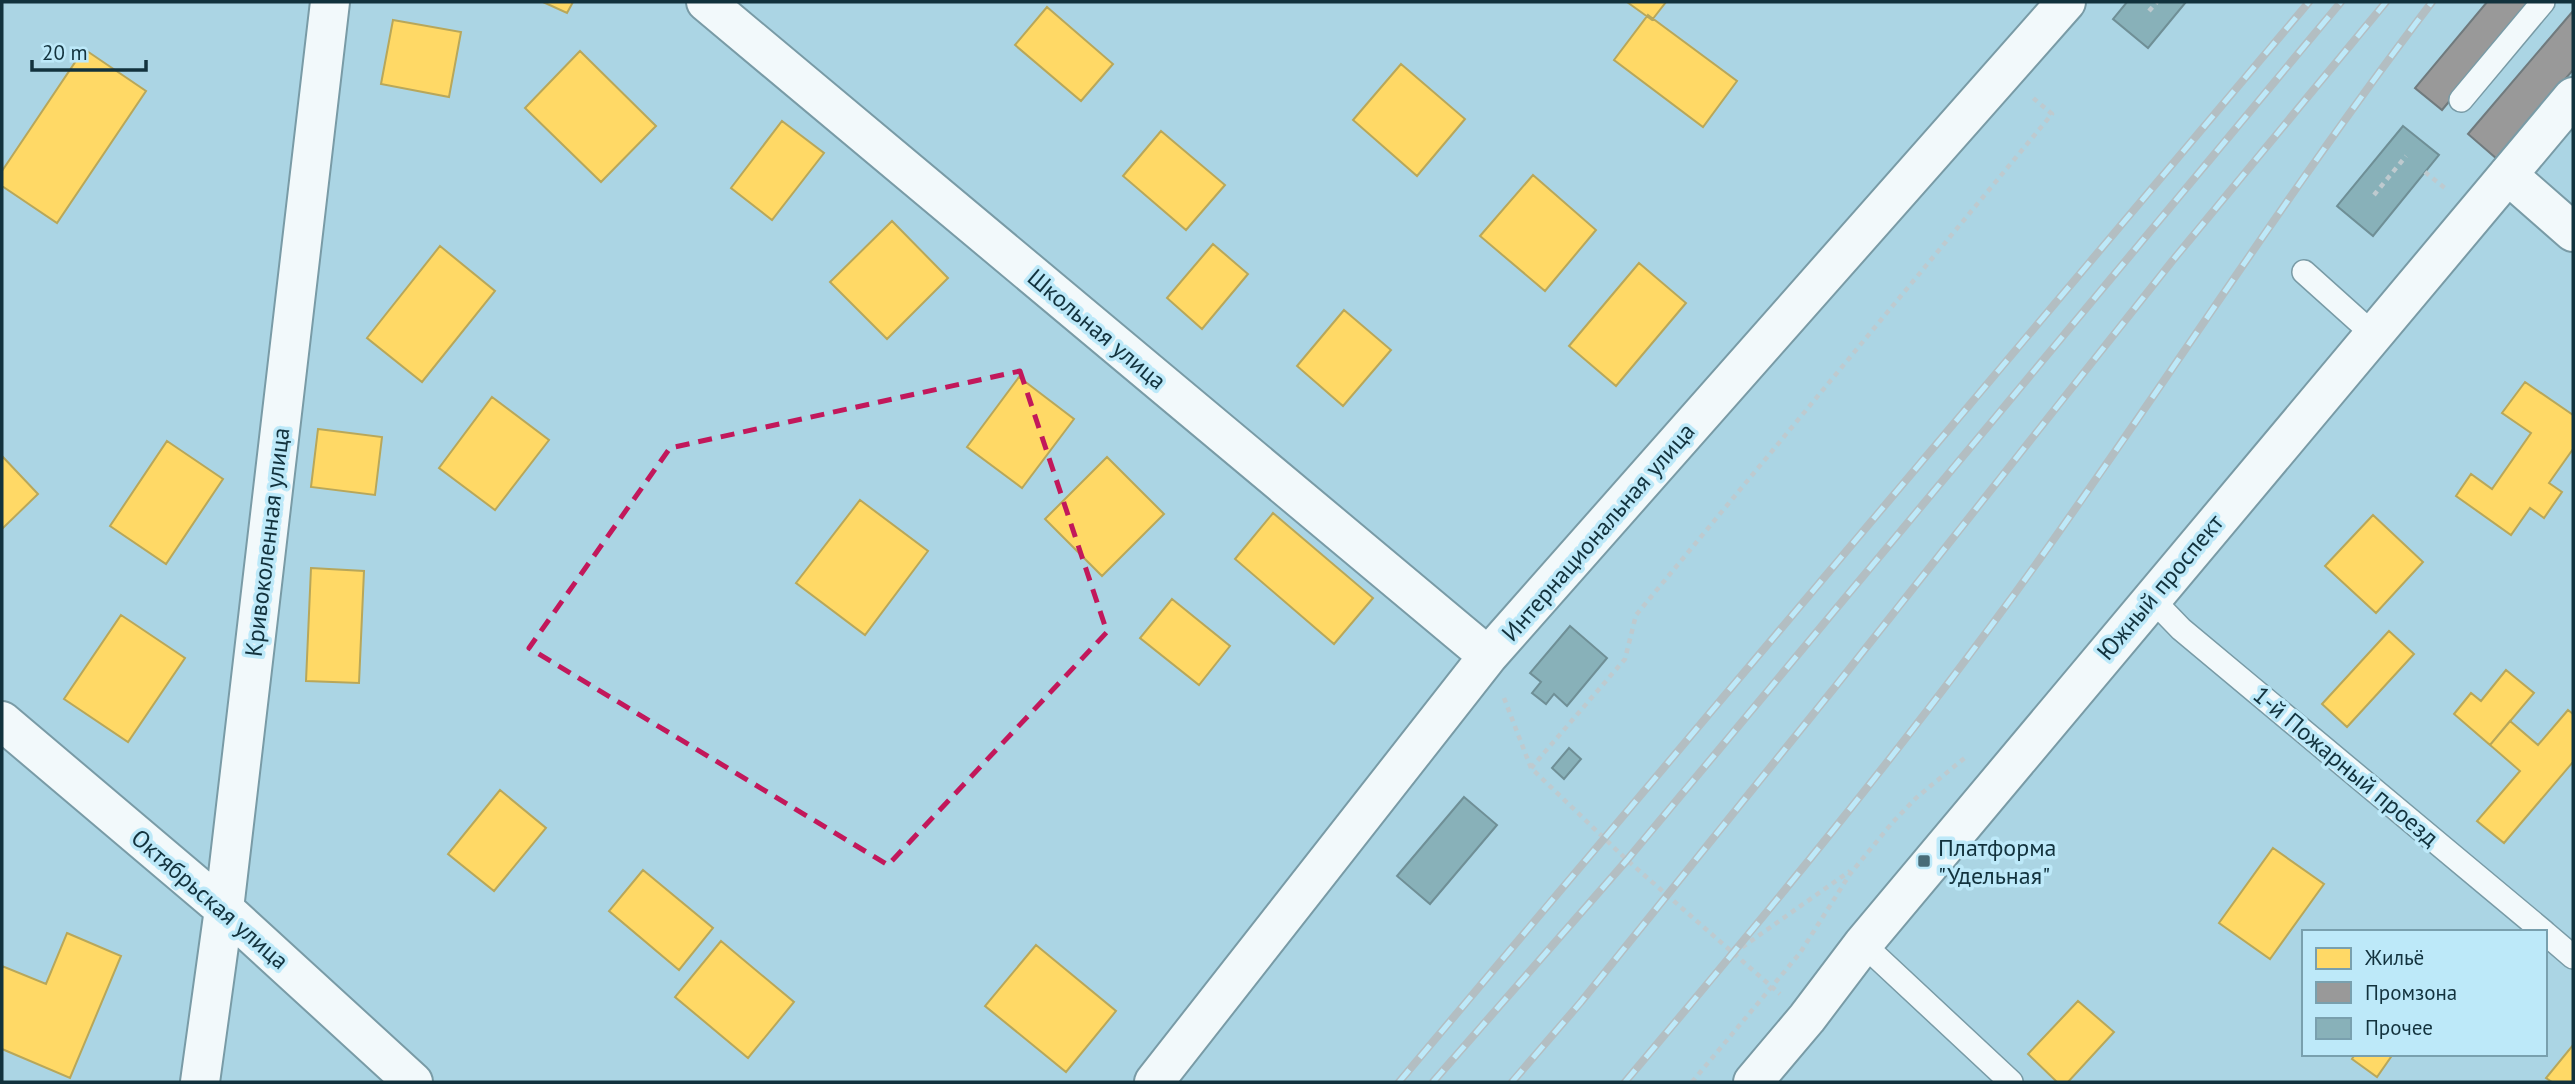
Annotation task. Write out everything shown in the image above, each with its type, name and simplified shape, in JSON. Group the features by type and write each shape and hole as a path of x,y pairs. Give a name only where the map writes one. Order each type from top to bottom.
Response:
{"street":[{"name":"Кривоколенная улица","path":"200,1082 224,909 330,2"},
{"name":"Школьная улица","path":"706,2 1488,656"},
{"name":"Интернациональная улица","path":"1154,1082 1488,656 2066,2"},
{"name":"Южный проспект","path":"1753,1082 1807,1018 1863,944 2151,598 2573,97"},
{"path":"2508,175 2573,232"},
{"name":"Октябрьская улица","path":"2,721 224,909 413,1082"}],"lane":[{"path":"2461,100 2543,2"},
{"path":"2304,272 2373,334"},
{"name":"1-й Пожарный проезд","path":"2151,598 2182,629 2543,930"},
{"name":"1-й Пожарный проезд","path":"2547,934 2573,957"},
{"path":"1863,944 2011,1082"}],"path":[{"path":"2149,11 2157,2"},
{"path":"1531,768 1625,659 1636,615 2052,114 2027,92"},
{"path":"2374,195 2406,156"},
{"path":"2425,172 2448,191"},
{"path":"1488,656 1531,768 1627,860 1807,1018"},
{"path":"1734,953 1858,865"}],"highlighted area":[{"path":"1020,371 1107,632 888,865 529,648 670,448"}],"building: Жильё":[{"path":"543,2 573,2 567,13"},
{"path":"1627,2 1666,2 1652,20"},
{"path":"1047,7 1113,64 1081,101 1015,45"},
{"path":"1648,15 1737,81 1703,127 1614,60"},
{"path":"393,20 461,32 449,97 381,84"},
{"path":"84,49 146,91 57,223 2,186 2,171"},
{"path":"580,51 656,126 601,182 525,108"},
{"path":"1401,64 1465,119 1417,176 1353,120"},
{"path":"782,121 824,153 772,220 731,188"},
{"path":"1161,131 1225,185 1186,230 1123,176"},
{"path":"1533,175 1596,230 1545,291 1480,236"},
{"path":"892,221 948,278 887,339 830,282"},
{"path":"1213,244 1248,274 1202,329 1167,298"},
{"path":"440,246 495,291 422,382 367,338"},
{"path":"1639,263 1686,303 1616,386 1569,346"},
{"path":"1344,310 1391,350 1343,406 1297,366"},
{"path":"1019,377 1074,419 1022,488 967,447"},
{"path":"2525,382 2573,415 2573,449 2549,483 2562,492 2544,518 2530,508 2511,535 2456,496 2471,474 2492,489 2531,433 2502,413"},
{"path":"492,397 549,440 495,510 439,468"},
{"path":"318,429 382,437 375,495 311,487"},
{"path":"167,441 223,479 166,564 110,526"},
{"path":"2,456 38,494 2,529"},
{"path":"1107,457 1164,514 1102,576 1045,519"},
{"path":"860,500 928,551 865,635 796,583"},
{"path":"1273,513 1373,598 1334,644 1235,559"},
{"path":"2373,515 2423,562 2376,613 2325,566"},
{"path":"311,568 364,571 359,683 306,681"},
{"path":"1172,599 1230,646 1199,685 1140,638"},
{"path":"121,615 185,658 128,742 64,699"},
{"path":"2389,631 2414,654 2347,727 2322,704"},
{"path":"2506,670 2534,693 2490,745 2454,714 2471,693 2481,701"},
{"path":"2568,710 2573,714 2573,762 2504,843 2477,821 2520,771 2490,745 2510,721 2538,745"},
{"path":"500,790 546,828 494,891 448,854"},
{"path":"2273,848 2324,884 2270,959 2219,923"},
{"path":"643,870 713,928 679,970 609,911"},
{"path":"67,933 121,956 70,1078 2,1049 2,966 46,984"},
{"path":"721,941 794,1002 748,1058 675,997"},
{"path":"1036,945 1116,1011 1066,1072 985,1006"},
{"path":"2078,1001 2114,1032 2068,1082 2057,1082 2028,1054"},
{"path":"2573,1045 2573,1082 2552,1082 2546,1078"},
{"path":"2354,1056 2392,1056 2377,1077 2352,1059"}],"building: Промзона":[{"path":"2487,2 2532,2 2442,110 2415,88"},
{"path":"2573,11 2573,70 2497,159 2468,134"}],"building: Прочее":[{"path":"2127,2 2186,2 2148,48 2113,19"},
{"path":"2403,126 2439,155 2373,236 2337,206"},
{"path":"1570,626 1607,658 1567,706 1554,694 1546,704 1532,693 1541,682 1530,673"},
{"path":"1569,748 1581,759 1564,779 1552,768"},
{"path":"1464,797 1497,825 1430,904 1397,876"}],"railway":[{"path":"1399,1082 2309,2"},
{"path":"1433,1082 1627,860 2341,2"},
{"path":"1512,1082 1581,1002 2173,260 2386,2"},
{"path":"1625,1082 1834,829 1936,699 2084,497 2280,212 2432,2"}],"place":[{"name":"Платформа \"Удельная\"","path":"1924,861"}]}
